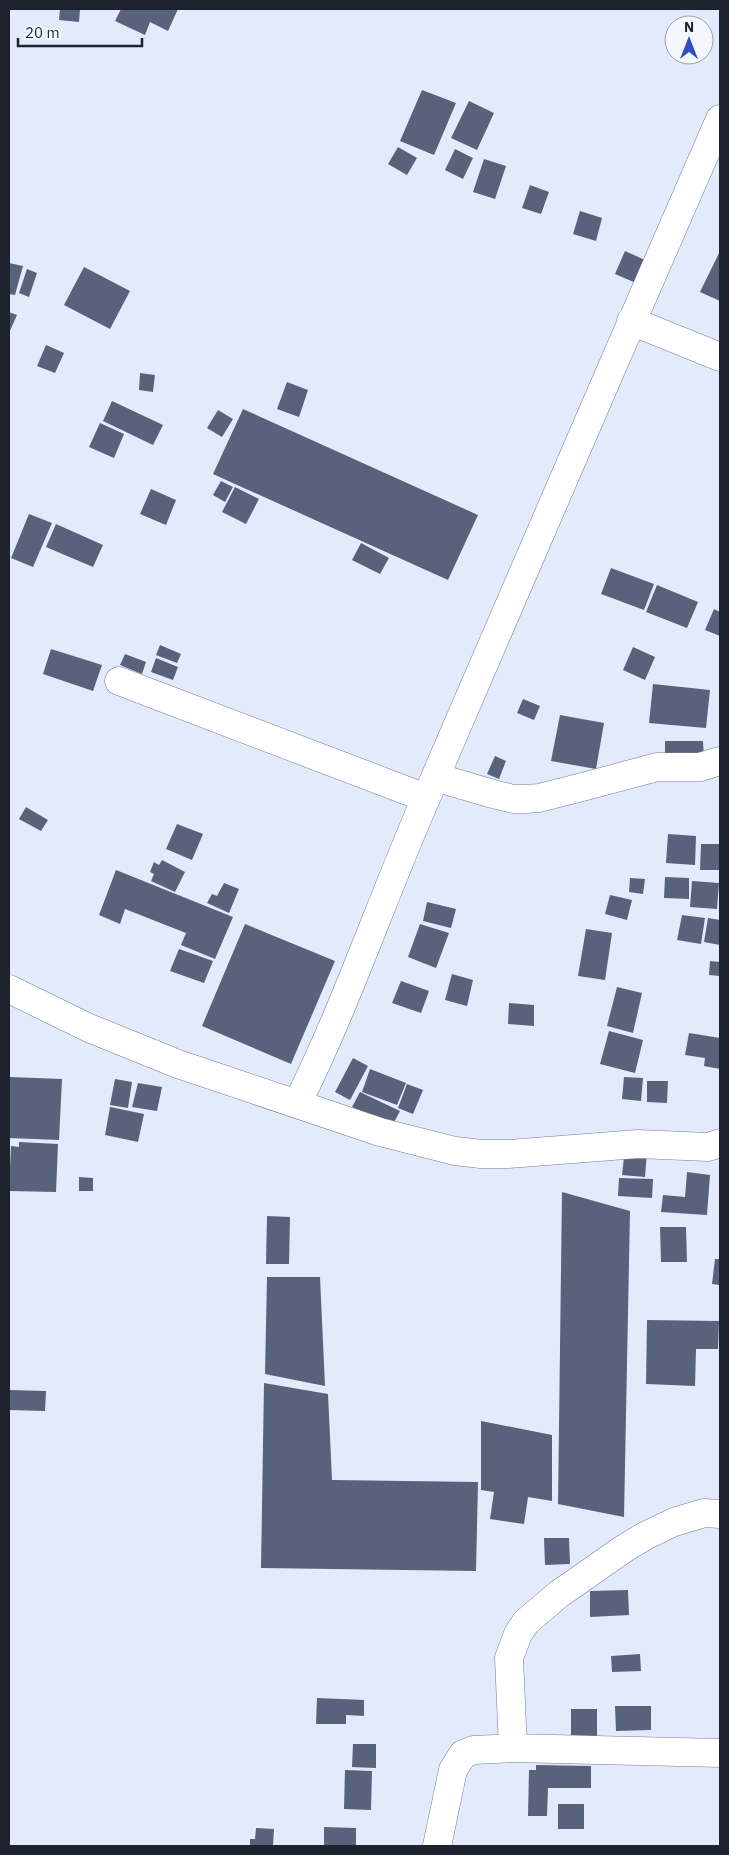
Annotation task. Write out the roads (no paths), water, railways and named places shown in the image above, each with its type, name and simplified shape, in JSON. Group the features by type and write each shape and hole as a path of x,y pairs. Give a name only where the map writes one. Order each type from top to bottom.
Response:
{"street":[{"path":"297,1104 323,1052 431,787 631,321 720,120"},
{"path":"631,321 720,357"},
{"path":"119,681 431,787 513,799 539,798 657,767 700,767 720,761"},
{"path":"9,989 89,1028 178,1064 388,1134 455,1150 481,1154 537,1153 638,1144 708,1147 720,1143"},
{"path":"513,1748 509,1658 518,1634 526,1622 566,1589 645,1536 681,1520 704,1513 720,1514"},
{"path":"438,1846 453,1770 463,1754 474,1750 482,1748 513,1748 720,1754"}]}
